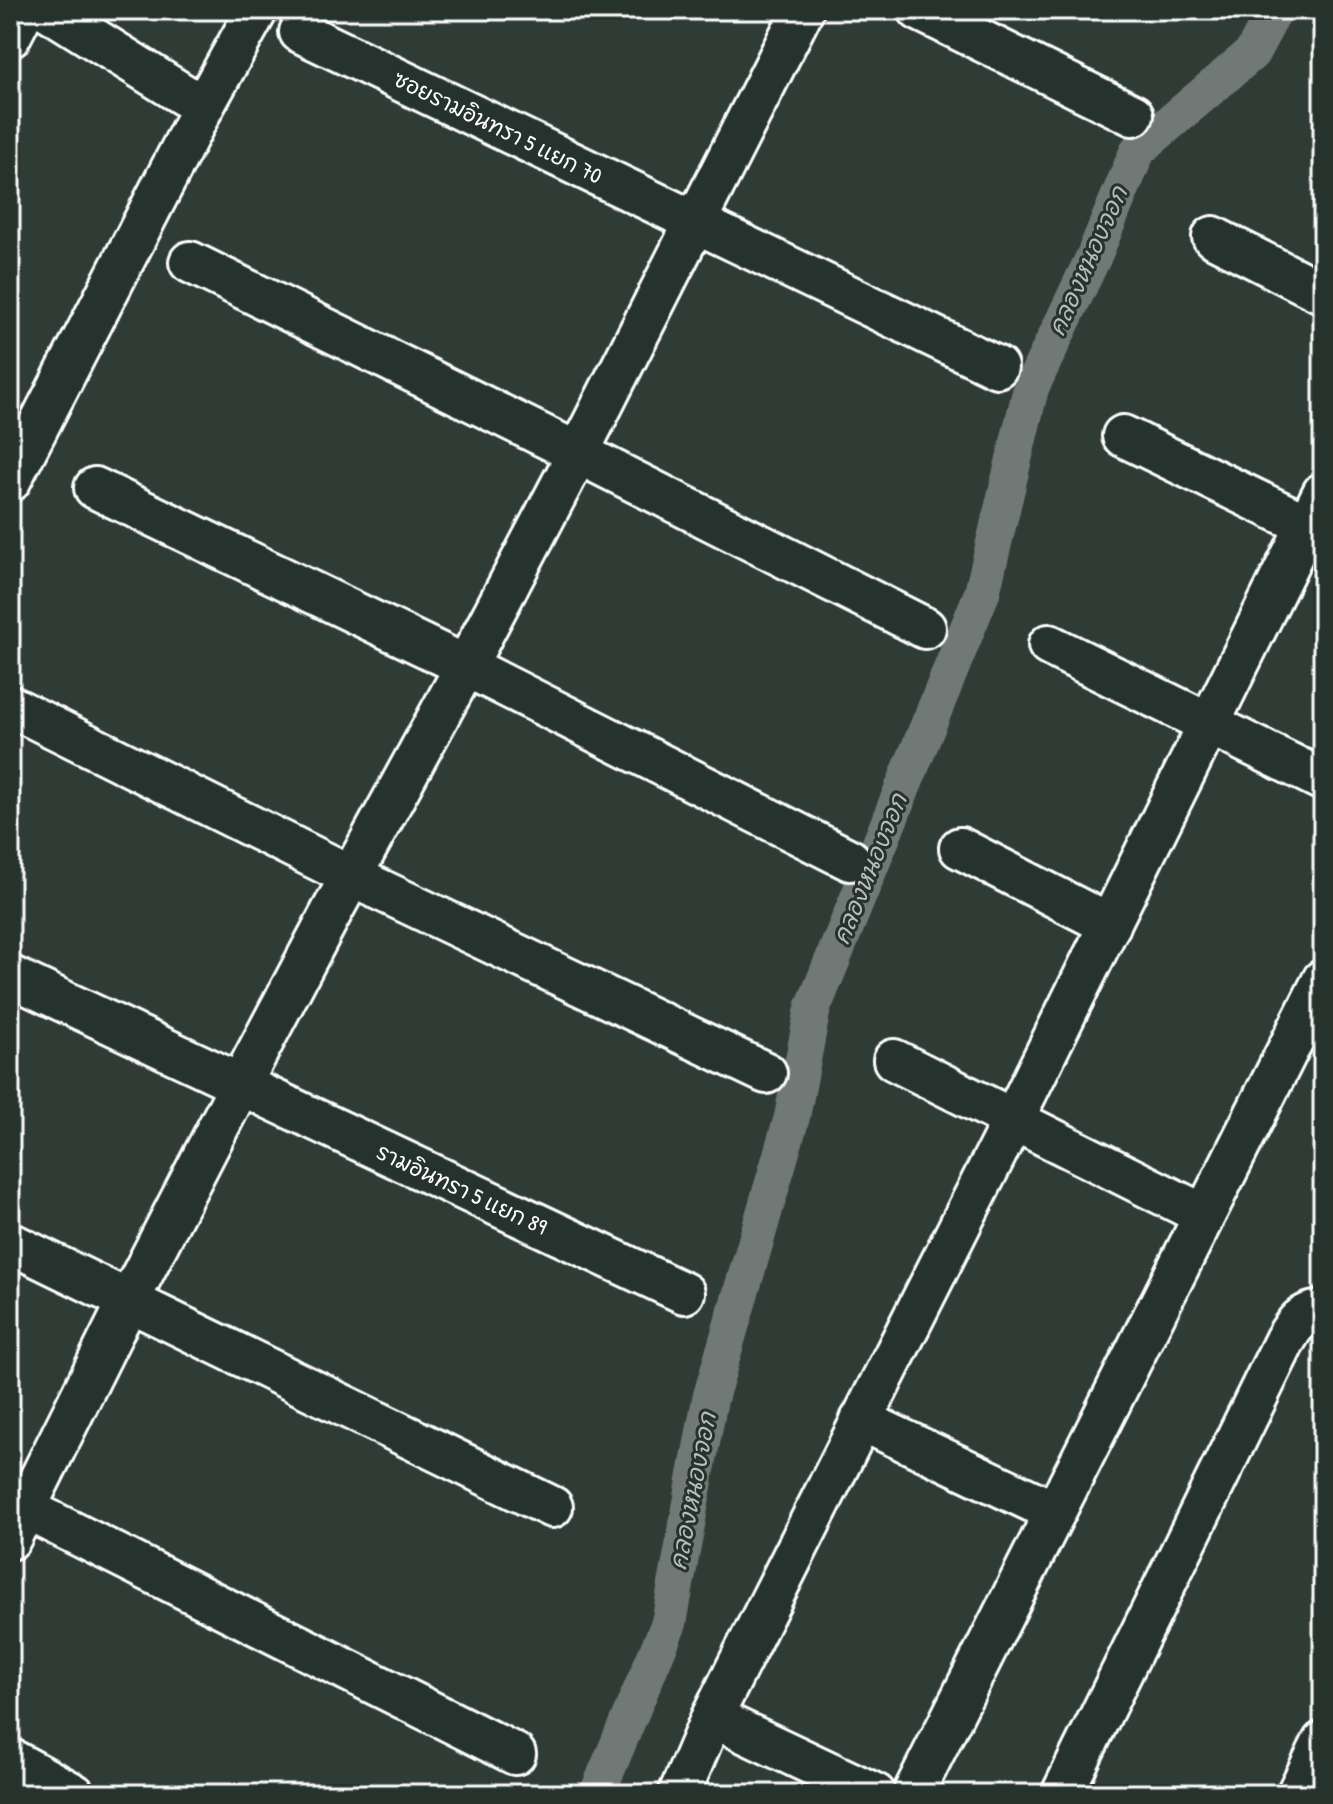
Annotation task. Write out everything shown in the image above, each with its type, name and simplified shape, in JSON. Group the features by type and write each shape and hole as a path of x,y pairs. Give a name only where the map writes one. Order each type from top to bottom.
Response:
{"street":[{"path":"10,37 24,10"},
{"path":"48,10 203,107"},
{"path":"10,481 203,107 257,10"},
{"path":"515,1754 15,1516 240,1085 578,453 803,10"},
{"path":"919,10 1133,115"},
{"name":"ซอยรามอินทรา 5 แยก 70","path":"300,32 997,367"},
{"path":"1213,237 1323,293"},
{"path":"190,262 925,628"},
{"path":"679,1794 712,1717 1014,1118 1315,509 1123,436"},
{"path":"95,488 466,666 850,860"},
{"path":"1049,645 1323,780"},
{"path":"10,706 351,876 766,1073"},
{"path":"960,848 1110,925"},
{"name":"รามอินทรา 5 แยก 89","path":"10,976 684,1293"},
{"path":"913,1794 1323,980"},
{"path":"894,1060 1204,1215"},
{"path":"10,1243 552,1507"},
{"path":"1062,1794 1290,1331 1304,1314 1323,1311"},
{"path":"861,1420 1055,1512"},
{"path":"712,1717 875,1794"},
{"path":"1297,1794 1323,1742"},
{"path":"10,1759 74,1794"}],"waterway":[{"name":"คลองหนองจอก","path":"597,1794 669,1623 710,1399 792,1117 813,1008 982,593 1031,388 1093,258 1138,150 1252,53 1275,10"}]}
